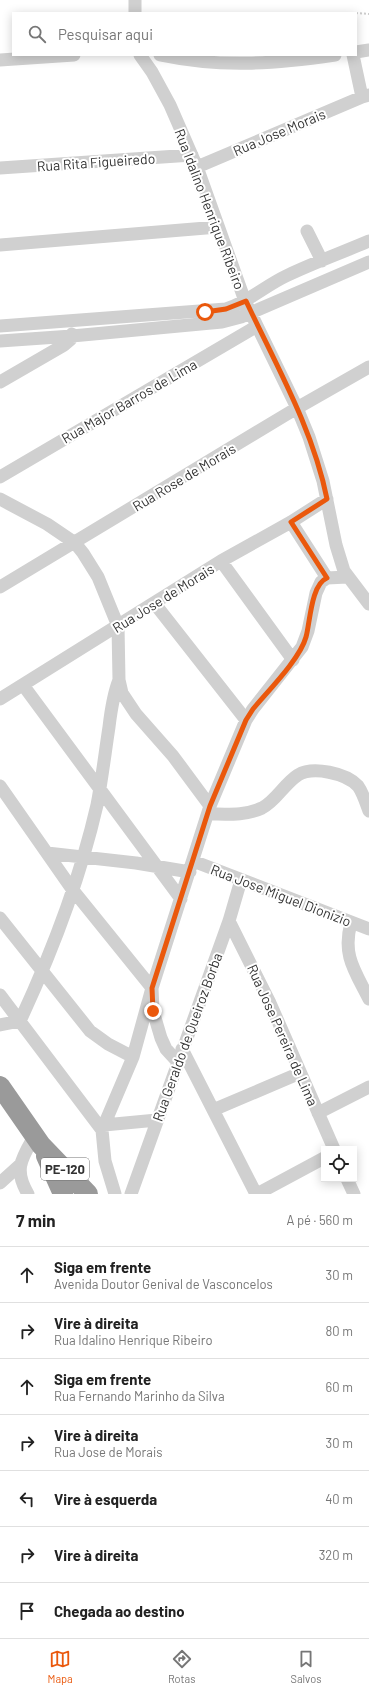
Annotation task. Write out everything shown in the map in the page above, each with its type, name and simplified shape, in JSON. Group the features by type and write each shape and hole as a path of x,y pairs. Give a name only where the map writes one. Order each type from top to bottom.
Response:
{"highway":[{"path":"3,1096 38,1140 63,1194"},
{"name":"PE-120","path":"38,1140 88,1194"}],"street":[{"path":"135,0 135,12"},
{"path":"357,52 369,50"},
{"path":"0,60 59,56"},
{"name":"Rua Idalino Henrique Ribeiro","path":"141,56 152,72 170,105 194,161 248,307 297,408 318,461 338,556 347,576 369,604"},
{"path":"166,56 204,63 229,64 298,60 328,56"},
{"path":"353,56 365,96"},
{"name":"Rua Jose Morais","path":"194,161 365,96"},
{"name":"Rua Rita Figueiredo","path":"0,168 194,161"},
{"path":"0,245 218,227"},
{"path":"306,231 322,261"},
{"path":"0,341 213,324 231,320 248,307 267,286 369,241"},
{"path":"0,326 216,311 248,307 369,262"},
{"path":"0,382 64,345 72,336 71,321"},
{"name":"Rua Major Barros de Lima","path":"0,477 257,326"},
{"name":"Rua Rose de Morais","path":"0,587 297,408 369,367"},
{"path":"0,499 47,524 75,543 91,565 118,626 119,680 122,693 130,706 173,756 209,810 240,814 255,811 269,803 298,775 313,771 329,772 354,783 361,791 369,811"},
{"name":"Rua Jose de Morais","path":"0,699 155,604 221,561 291,522 327,499"},
{"path":"291,522 327,578"},
{"path":"221,561 293,660"},
{"path":"115,1194 105,1161 103,1128 133,1057 152,988 209,810 246,720 260,700 293,660 306,640 311,610 319,584 322,580 327,578 347,576"},
{"path":"155,604 246,720"},
{"path":"20,1021 43,972 83,858 99,790 113,698 119,680"},
{"path":"23,685 99,790 181,899"},
{"path":"0,786 72,889 152,988 153,1011 161,1038 166,1050 177,1061"},
{"name":"Rua Jose Miguel Dionizio","path":"47,853 157,866 192,866 241,880 369,929"},
{"name":"Rua Geraldo de Queiroz Borba","path":"131,1194 177,1061 229,921 241,880"},
{"path":"0,918 90,1031 108,1044 133,1057"},
{"name":"Rua Jose Pereira de Lima","path":"229,921 270,1003 333,1146"},
{"path":"351,923 347,943 350,961 369,999"},
{"path":"0,995 103,1128"},
{"path":"0,1025 20,1021"},
{"path":"182,1049 256,1194 321,1160"},
{"path":"213,1110 300,1073"},
{"path":"318,1113 369,1088"},
{"path":"103,1128 157,1120"},
{"path":"0,1183 21,1164 38,1140"},
{"path":"21,1164 21,1180 28,1194"},
{"path":"349,1182 354,1194"}],"path":[{"path":"357,13 369,14"}],"route":[{"path":"153,1011 152,988 214,796 246,720 260,700 298,655 306,640 311,610 319,584 322,580 327,578 291,522 327,499 318,461 297,408 246,301 226,309 205,312"}]}
